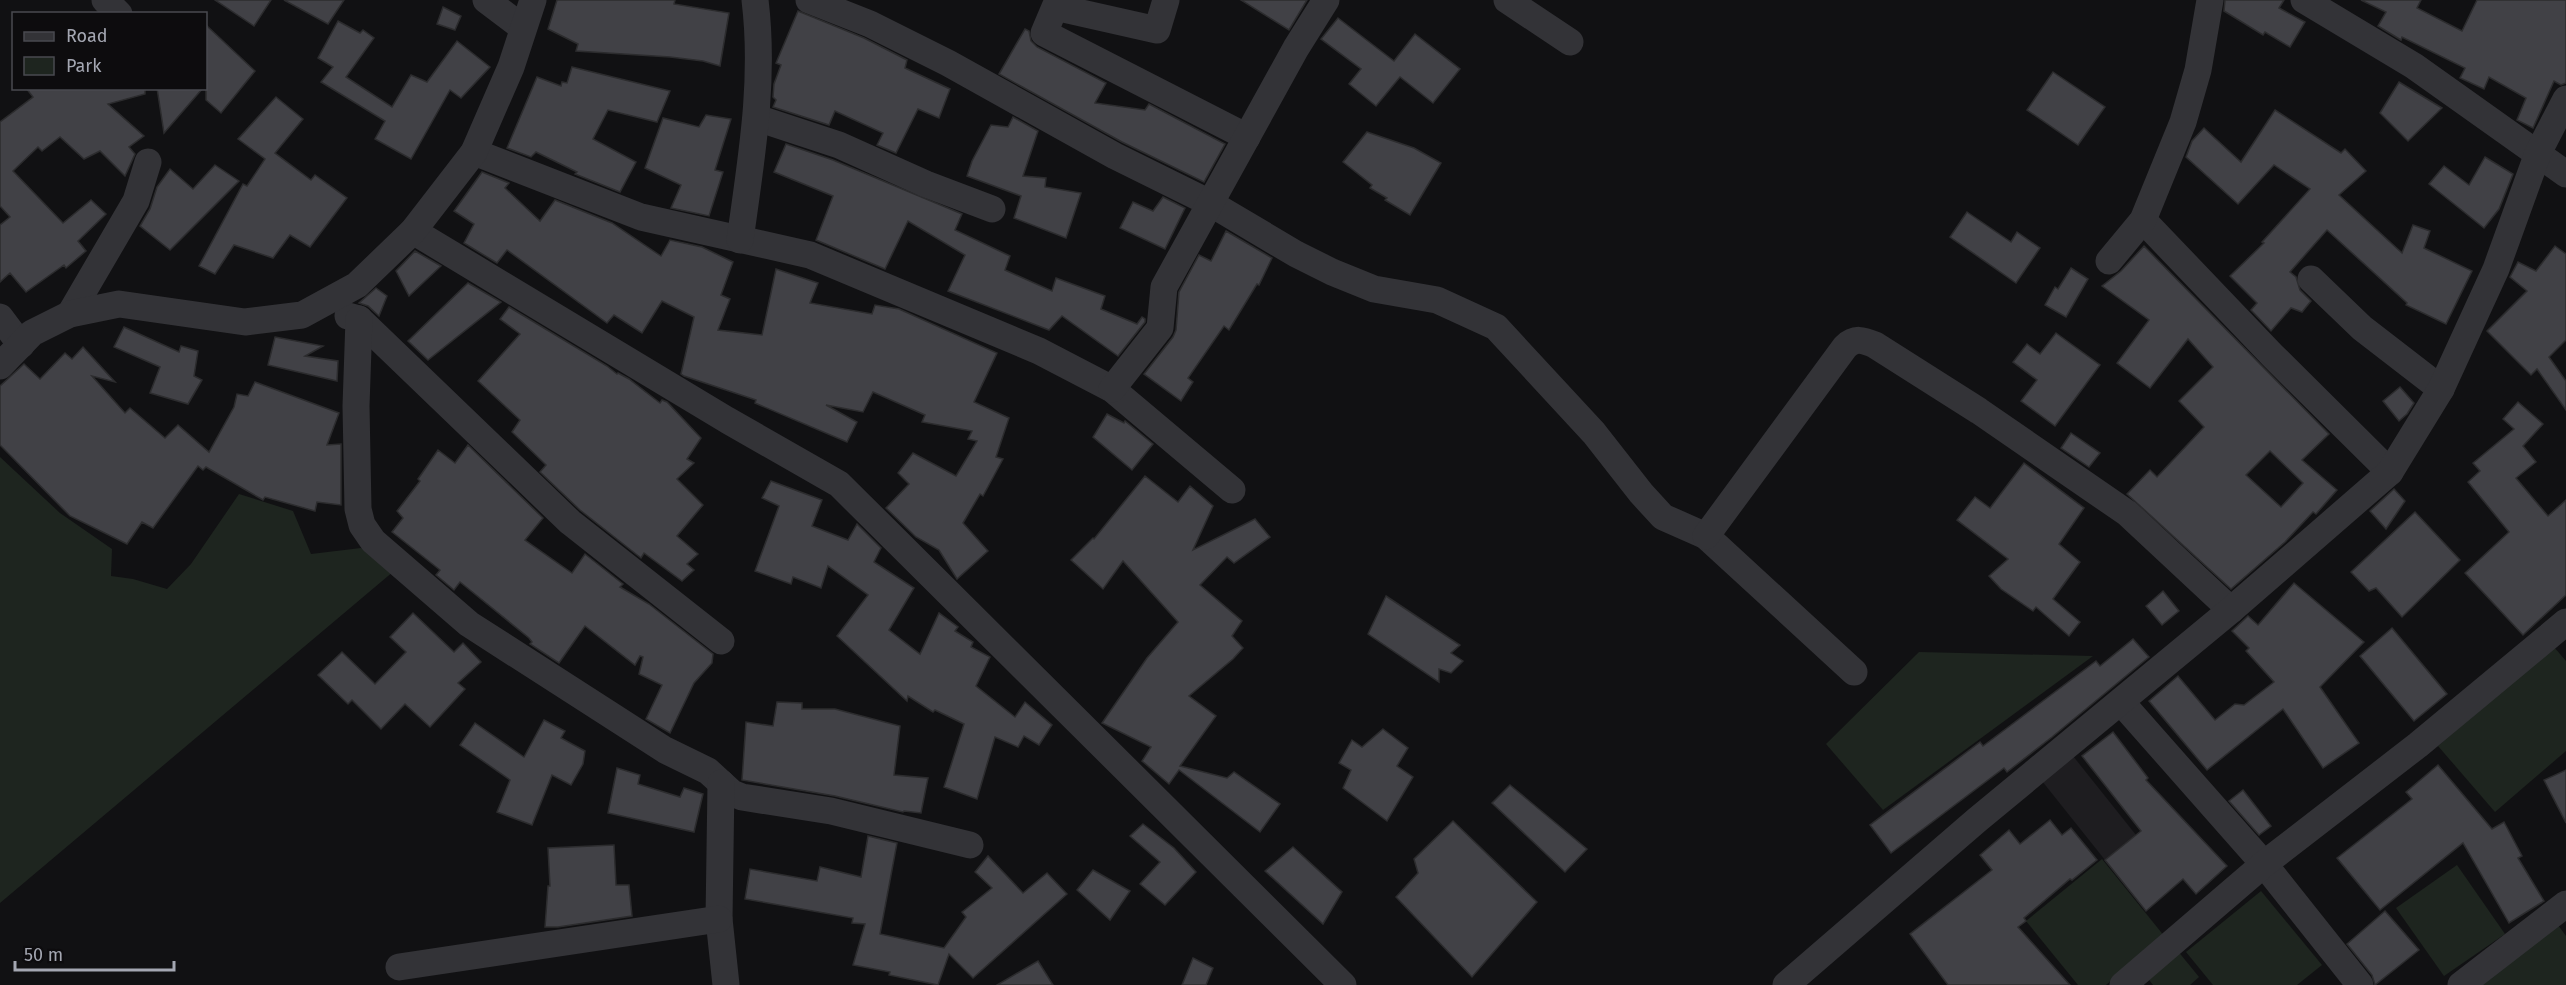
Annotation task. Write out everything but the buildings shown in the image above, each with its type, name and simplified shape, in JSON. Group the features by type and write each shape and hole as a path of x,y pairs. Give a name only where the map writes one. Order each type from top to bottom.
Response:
{"street":[{"path":"105,0 117,12"},
{"path":"486,0 524,28"},
{"path":"0,366 32,333 70,314 119,304 245,322 302,315 357,285 413,231 474,152 511,67 533,0"},
{"path":"740,240 757,118 759,33 755,0"},
{"path":"809,0 870,24 1029,107 1115,156 1210,203 1296,254 1332,272 1374,289 1437,300 1497,327 1594,434 1663,517 1706,536 1854,672"},
{"path":"1166,0 1156,30 1055,7 1044,33 1247,137"},
{"path":"1112,389 1160,328 1164,287 1326,0"},
{"path":"1507,0 1570,42"},
{"path":"2109,261 2143,220 2183,122 2198,70 2210,0"},
{"path":"2304,0 2414,66 2566,174"},
{"path":"1786,985 1977,820 2231,610 2390,472 2441,389 2496,269 2538,153 2566,99"},
{"path":"757,118 839,145 926,184 992,208"},
{"path":"474,152 641,217 810,255 1039,351 1112,389 1232,490"},
{"path":"70,314 136,201 148,162"},
{"path":"2143,220 2272,355 2390,472"},
{"path":"413,231 727,420 839,484 1343,985"},
{"path":"2311,279 2362,328 2441,389"},
{"path":"315,308 359,319 570,522 721,641"},
{"path":"0,317 21,345"},
{"path":"359,319 356,406 358,509 362,525 373,542 469,624 665,750 708,771 732,793 742,797 831,811 970,845"},
{"path":"1706,536 1845,347 1850,342 1862,340 1875,345 1979,411 2127,513 2231,610"},
{"path":"2123,985 2264,864 2418,745 2566,622"},
{"path":"2121,702 2264,864 2360,985"},
{"path":"721,783 719,919 726,985"},
{"path":"2461,985 2566,904"},
{"path":"399,967 719,919"}],"shaded area":[{"path":"2073,756 2136,835 2105,860 2042,781"}],"green space":[{"path":"0,457 60,513 112,549 111,576 133,579 167,589 191,564 239,494 293,511 311,554 361,548 394,571 0,903"},
{"path":"2554,647 2566,661 2566,751 2495,812 2438,746"},
{"path":"1919,652 2093,656 1883,810 1826,744"},
{"path":"2102,859 2165,937 2106,985 2078,985 2026,921"},
{"path":"2457,865 2505,934 2444,976 2396,908"},
{"path":"2261,891 2322,965 2297,985 2213,985 2186,952"},
{"path":"2558,925 2566,936 2566,985 2474,985"},
{"path":"2177,950 2199,977 2190,985 2153,985 2146,976"}]}
